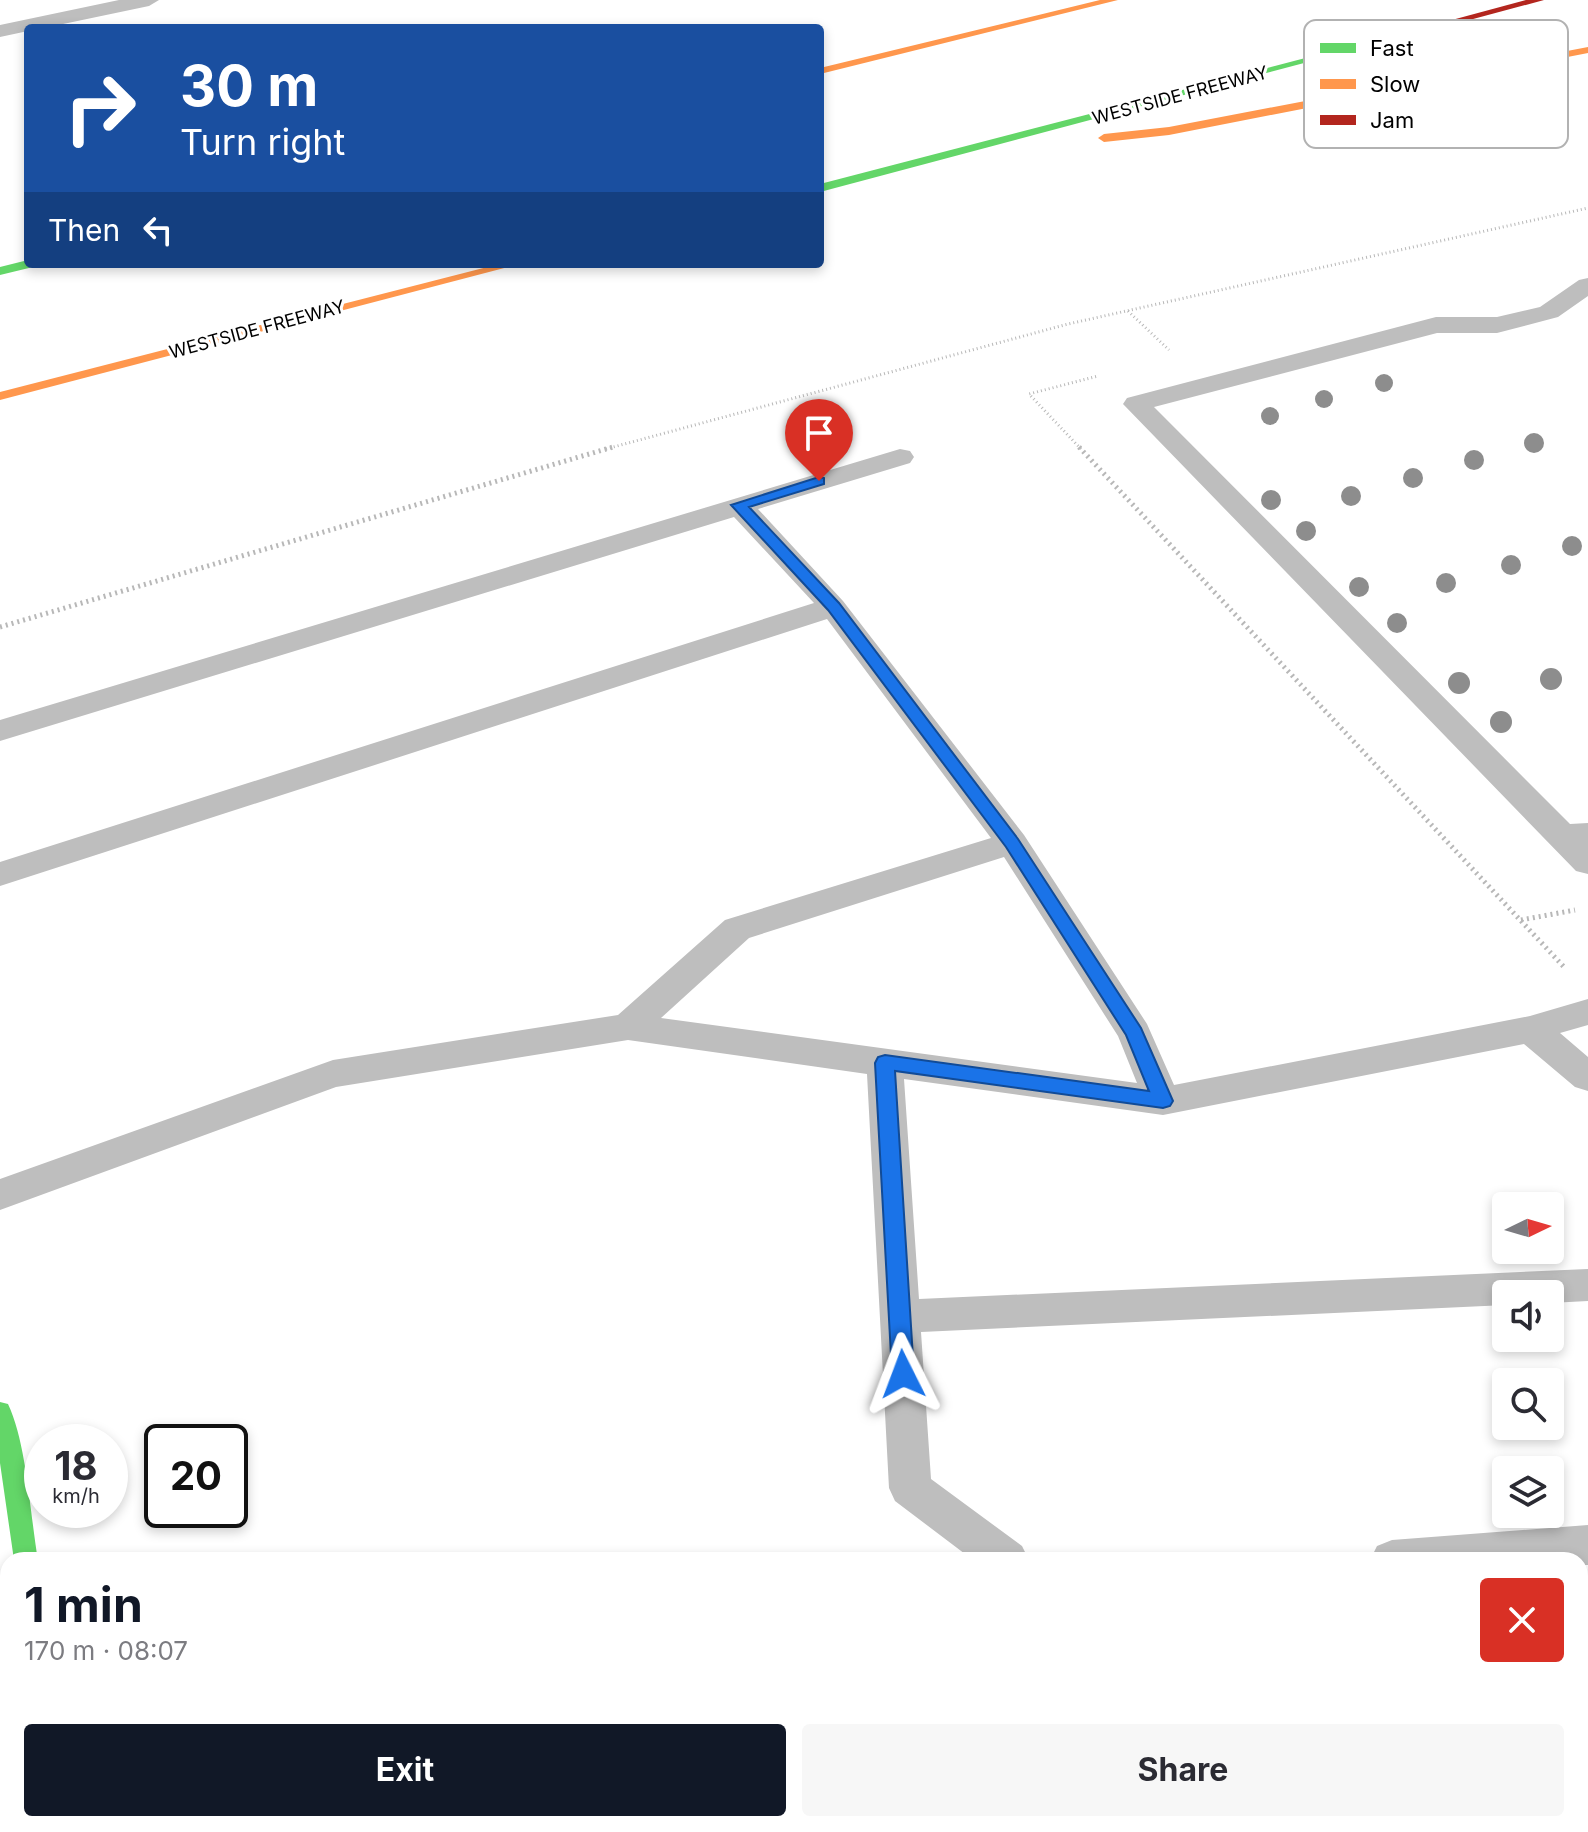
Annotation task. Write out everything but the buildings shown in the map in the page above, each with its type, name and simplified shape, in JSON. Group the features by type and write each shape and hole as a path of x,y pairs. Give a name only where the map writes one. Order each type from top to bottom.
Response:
{"main road":[{"path":"824,70 1113,0"},
{"name":"WESTSIDE FREEWAY","path":"1464,20 1539,0"},
{"path":"1568,54 1588,50"},
{"name":"WESTSIDE FREEWAY","path":"824,187 1304,62"},
{"path":"971,151 1169,131 1304,105"},
{"path":"0,271 24,265"},
{"name":"WESTSIDE FREEWAY","path":"0,396 498,268"},
{"path":"0,1411 8,1442 25,1552"}],"lane":[{"path":"9,24 149,0"},
{"path":"1588,285 1549,312 1497,325 1436,325 1136,404 1575,834 1588,863"},
{"path":"0,731 900,457"},
{"path":"739,505 833,607 1012,843 1134,1033 1163,1101"},
{"path":"0,874 833,607"},
{"path":"628,1027 737,929 1012,843"},
{"path":"0,1195 333,1074 628,1027 1163,1101 1530,1029 1588,1012"},
{"path":"1530,1029 1588,1077"},
{"path":"885,1063 910,1488 996,1552"},
{"path":"900,1316 1588,1285"},
{"path":"1497,1552 1588,1545"}],"path":[{"path":"0,627 717,417 1128,311 1588,208"},
{"path":"1128,311 1176,356"},
{"path":"1103,375 1029,394 1564,967"},
{"path":"1521,920 1588,908"}],"traffic: fast":[{"path":"824,187 1304,61"},
{"path":"0,271 24,265"},
{"path":"0,1411 8,1442 25,1552"}],"traffic: slow":[{"path":"824,70 1113,0"},
{"path":"1568,54 1588,50"},
{"path":"1104,138 1169,131 1304,105"},
{"path":"0,396 498,268"}],"traffic: jam":[{"path":"1462,20 1539,0"}],"route":[{"path":"819,481 739,505 833,607 1012,843 1134,1033 1163,1101 885,1063 903,1374"}]}
